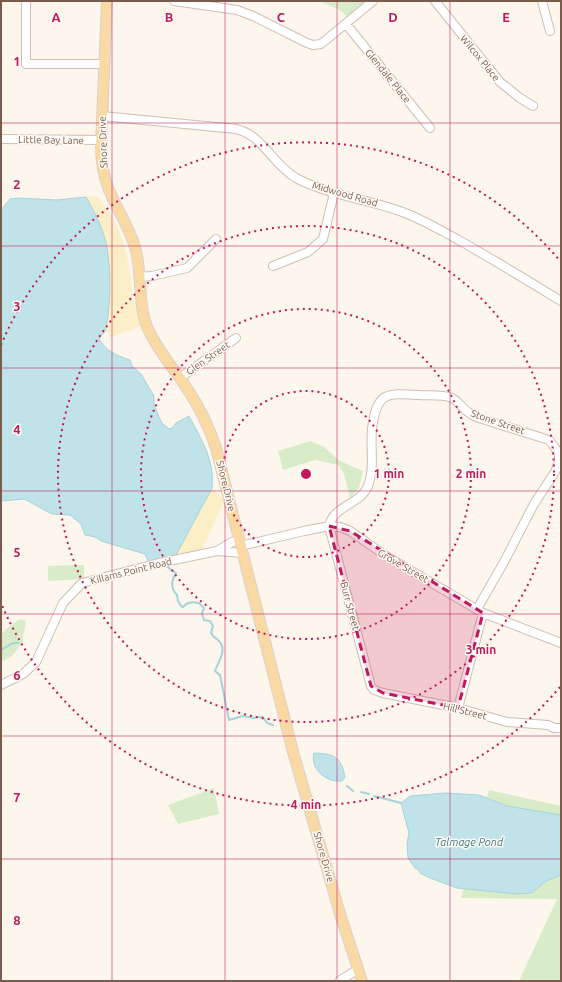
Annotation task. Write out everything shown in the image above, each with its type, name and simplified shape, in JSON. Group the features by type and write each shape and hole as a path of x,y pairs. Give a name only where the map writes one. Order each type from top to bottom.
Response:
{"main road":[{"name":"Shore Drive","path":"107,1 101,140 102,160 106,182 110,194 133,240 137,255 146,324 152,337 198,406 212,437 292,752 357,970 362,981"}],"street":[{"path":"26,1 26,64 104,64"},
{"path":"174,1 237,10 254,16 313,45 321,44 373,1"},
{"name":"Wilcox Place","path":"435,1 500,82 520,98 534,106"},
{"path":"542,1 550,31"},
{"name":"Glendale Place","path":"346,24 430,128"},
{"name":"Midwood Road","path":"102,116 243,131 252,135 274,160 295,177 313,186 393,208 419,219 483,254 561,301"},
{"name":"Little Bay Lane","path":"1,139 101,140"},
{"path":"273,266 308,252 323,239 334,193"},
{"path":"140,277 152,276 187,268 216,239"},
{"name":"Glen Street","path":"180,378 236,338"},
{"name":"Stone Street","path":"329,526 330,520 334,515 360,496 367,488 370,477 372,430 375,412 380,401 387,395 399,393 441,395 453,399 467,412 476,417 549,440 554,445 559,454 558,473 534,504 480,611 458,708"},
{"name":"Grove Street","path":"240,546 329,526 340,527 350,531 386,556 480,611 561,643"},
{"name":"Burr Street","path":"329,526 371,686"},
{"name":"Killams Point Road","path":"217,551 232,542 240,546"},
{"name":"Killams Point Road","path":"1,685 23,674 36,662 63,603 82,583 155,564 240,546"},
{"name":"Hill Street","path":"371,686 374,690 383,693 458,708 507,722 548,725 554,728 561,728"},
{"path":"339,981 357,970"}],"highlighted area":[{"path":"329,526 350,531 483,613 458,708 383,693 371,686"}],"green space":[{"path":"319,1 367,1 347,17 340,10"},
{"path":"311,441 324,447 340,461 363,471 359,488 350,498 344,474 338,465 315,460 283,470 278,451"},
{"path":"84,565 84,579 48,581 48,566"},
{"path":"20,619 26,621 23,642 12,656 1,662 1,634"},
{"path":"214,788 219,814 178,824 168,805"},
{"path":"489,790 561,806 561,981 519,981 557,899 461,898"}],"sand":[{"path":"96,196 114,220 120,232 128,259 133,302 137,303 141,326 110,338 108,332 104,333 108,316 86,197"},
{"path":"212,488 222,498 223,503 201,552 175,557"}],"water":[{"path":"86,197 96,215 106,241 110,278 107,323 104,333 99,338 104,346 112,352 120,357 130,360 132,366 141,374 154,396 154,405 162,423 169,429 176,423 189,416 206,450 211,468 212,488 175,557 149,563 145,554 85,535 81,524 70,515 52,514 24,499 1,501 1,210 10,199 57,200"},
{"path":"314,753 332,755 339,760 345,777 342,781 325,778 317,770 313,759"},
{"name":"Talmage Pond","path":"445,793 479,795 507,806 561,815 561,875 546,881 531,893 517,894 457,888 420,873 408,858 407,844 409,833 401,803 410,796"}],"waterway":[{"path":"166,566 176,573 172,582 172,587 181,606 183,607 191,602 199,603 204,608 202,614 204,620 210,621 213,626 211,633 221,643 222,655 215,671 220,675 229,720 243,716 254,718 263,717 267,723 273,725"},
{"path":"1,650 13,643 18,643"},
{"path":"347,786 353,791"},
{"path":"361,792 369,794"},
{"path":"374,796 401,803"}]}
